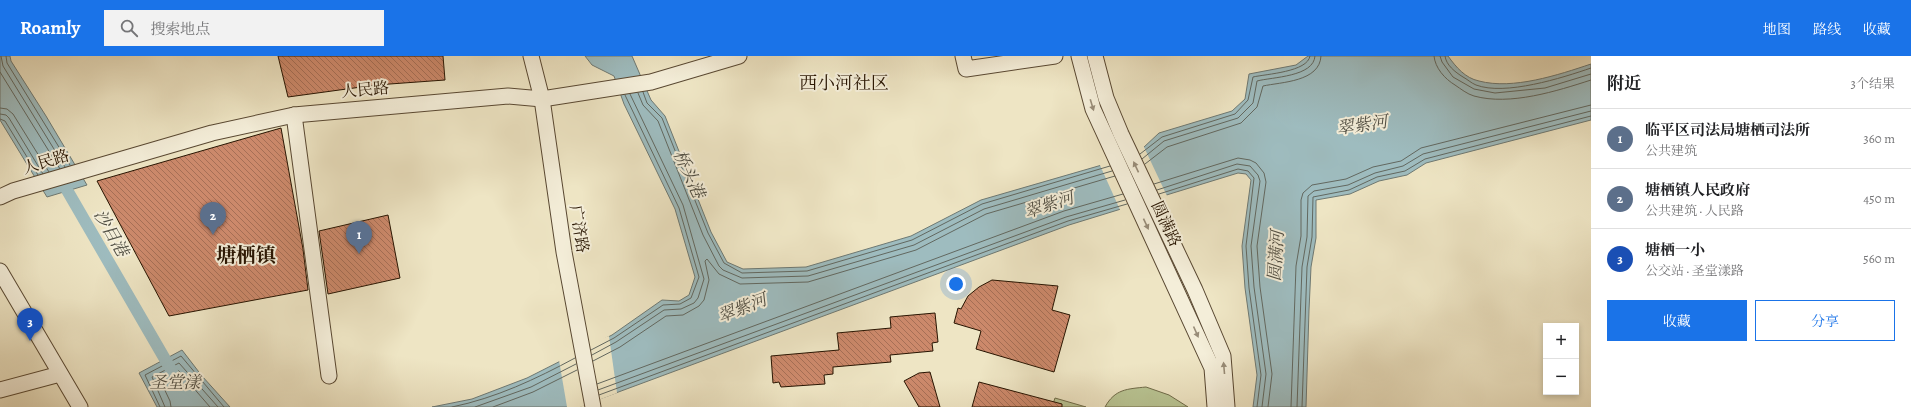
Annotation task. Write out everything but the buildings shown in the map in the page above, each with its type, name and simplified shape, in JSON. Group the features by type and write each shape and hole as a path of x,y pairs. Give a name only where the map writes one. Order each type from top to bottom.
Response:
{"street":[{"name":"广济路","path":"531,56 542,100 564,252 593,405"},
{"name":"人民路","path":"0,197 35,184 212,133 294,114 508,96 542,100 651,82 739,56"},
{"path":"963,56 966,69 1055,56"},
{"name":"圆满路","path":"1080,62 1093,109 1212,368 1215,407"},
{"name":"圆满路","path":"1096,62 1106,98 1121,134 1195,290 1223,356 1227,407"},
{"path":"294,114 329,376"},
{"path":"0,271 80,407"},
{"path":"0,390 60,374"}],"green space":[{"path":"1146,387 1169,395 1188,407 1105,407 1117,393 1127,389"},
{"path":"1055,398 1086,407 1052,407"}],"water":[{"path":"0,56 10,56 11,61 87,185 47,197 0,120"},
{"path":"585,56 632,56 651,100 665,116 711,232 727,262 743,269 806,267 911,236 981,200 1126,158 1143,148 1159,133 1232,111 1245,99 1249,74 1296,65 1308,56 1448,56 1465,75 1474,80 1506,84 1550,77 1591,64 1591,120 1426,163 1407,175 1379,181 1350,194 1316,200 1316,238 1311,267 1306,407 1253,407 1257,375 1245,288 1242,246 1251,180 1246,174 1238,173 1069,225 578,407 432,407 472,399 527,378 612,335 662,300 679,301 689,295 695,277 675,209 624,104 614,76 592,65"},
{"name":"圣堂漾","path":"182,350 202,376 230,407 157,407 139,373"}],"pier":[{"path":"1143,145 1168,198 1121,212 1099,163 1125,156"},
{"path":"609,336 617,393 580,407 567,407 559,360 595,341"}],"waterway":[{"name":"沙目港","path":"60,178 173,373"}],"place":[{"name":"塘栖镇人民政府","path":"213,235"},
{"name":"临平区司法局塘栖司法所","path":"359,254"},
{"name":"塘栖一小","path":"30,341"}],"district":[{"name":"西小河社区","path":"844,83"},
{"name":"塘栖镇","path":"246,255"}],"water label":[{"name":"翠紫河","path":"1362,125"},
{"name":"桥头港","path":"689,174"},
{"name":"翠紫河","path":"1049,205"},
{"name":"圆满河","path":"1276,256"},
{"name":"翠紫河","path":"742,308"}]}
